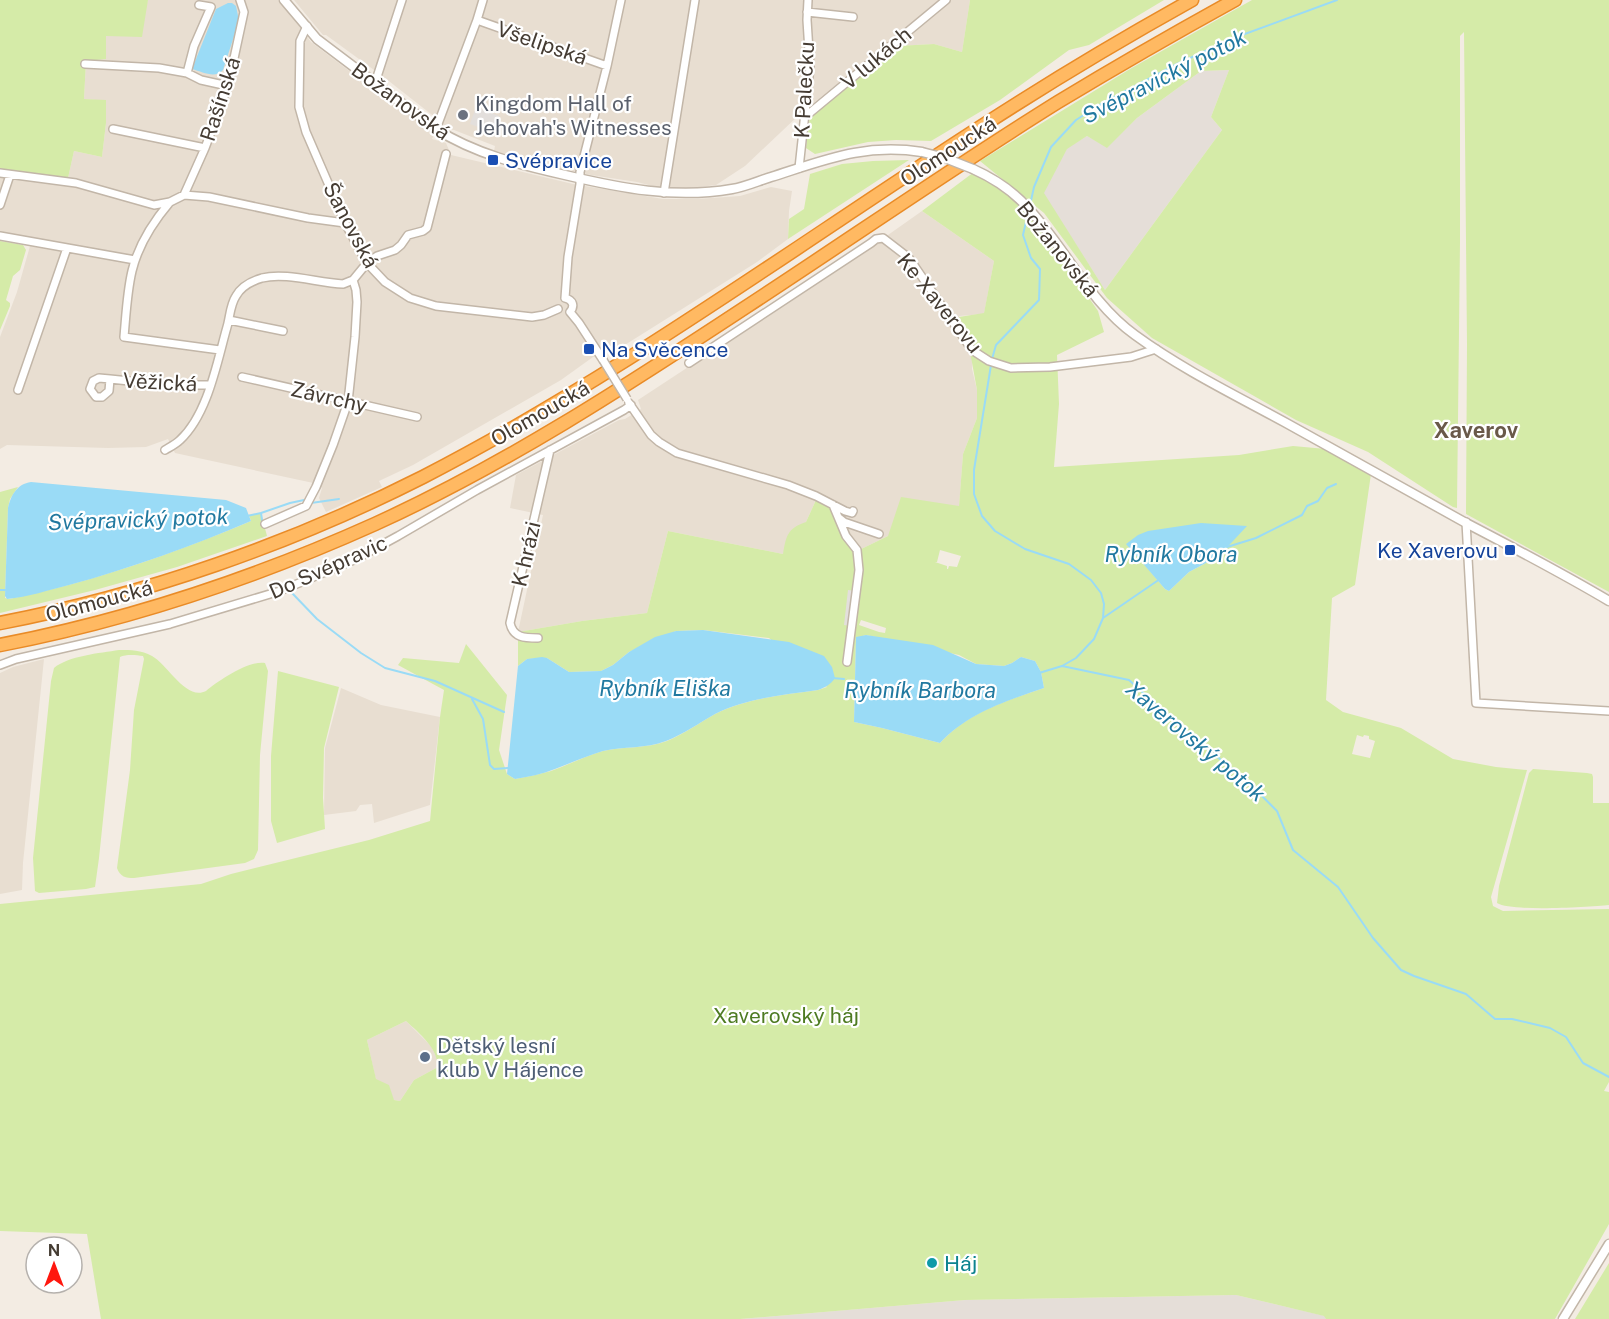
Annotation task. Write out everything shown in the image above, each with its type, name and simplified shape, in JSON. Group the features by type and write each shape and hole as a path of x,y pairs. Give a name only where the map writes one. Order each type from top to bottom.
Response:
{"highway":[{"name":"Olomoucká","path":"0,623 82,605 160,583 236,557 304,531 421,478 559,402 644,350 981,127 1192,0"},
{"name":"Olomoucká","path":"0,645 88,626 167,603 252,574 377,522 472,474 570,419 665,360 1055,104 1235,0"}],"street":[{"name":"Rašínská","path":"184,195 205,148 228,86 244,12 240,0"},
{"name":"Božanovská","path":"284,0 317,39 436,129 462,143 502,159 580,178 664,193 734,189 837,156 876,149 922,152 973,169 995,181 1029,208 1106,309 1134,334 1156,349 1180,365 1609,601"},
{"path":"375,83 402,0"},
{"path":"436,129 483,0"},
{"path":"565,298 568,257 580,172 621,0"},
{"path":"664,193 695,0"},
{"name":"K Palečku","path":"799,168 810,68 808,0"},
{"name":"V lukách","path":"806,116 946,0"},
{"path":"187,73 194,46 211,7 200,4"},
{"name":"K Palečku","path":"807,12 853,17"},
{"name":"Všelipská","path":"477,20 607,66"},
{"name":"Šanovská","path":"306,26 300,41 299,107 306,132 345,223 367,263 384,282 410,298 435,306 532,317 558,309"},
{"path":"85,64 159,68 187,73 201,80 228,86"},
{"path":"112,129 205,148"},
{"path":"265,524 306,506 318,484 348,402 357,302 352,280 367,263 377,256 395,250 408,236 427,228 446,154"},
{"path":"0,173 76,183 154,205 170,202 184,195 209,197 308,218 345,223"},
{"path":"0,206 10,175"},
{"path":"170,202 154,222 135,260 131,272 124,337 220,350"},
{"path":"0,236 135,260"},
{"name":"Ke Xaverovu","path":"689,363 876,239 883,238 909,258 972,350 992,362 1011,368 1050,368 1131,357 1156,349"},
{"path":"18,390 67,248"},
{"name":"Věžická","path":"165,450 180,439 203,405 236,295 242,288 255,280 270,277 344,284 352,280"},
{"path":"565,298 570,300 573,307 570,312 564,314 558,309 559,301 565,298"},
{"path":"570,312 579,322 651,435 659,442 677,453 789,485 849,513 853,511"},
{"path":"229,320 283,331"},
{"name":"Závrchy","path":"242,377 417,417"},
{"name":"Věžická","path":"110,379 168,385 210,385"},
{"name":"Do Svépravic","path":"0,665 16,659 170,624 280,591 354,560 624,410 629,402"},
{"name":"K hrázi","path":"538,639 518,636 510,623 550,450"},
{"path":"833,505 846,536 857,550 859,570 847,662"},
{"path":"837,516 844,522 879,534"},
{"path":"1466,522 1476,703 1609,711"},
{"path":"1563,1319 1609,1244"}],"shaded area":[{"path":"148,0 278,0 311,42 434,135 432,139 446,143 451,155 573,184 663,199 740,196 771,187 792,191 788,239 757,262 620,348 593,357 561,380 413,465 379,481 382,487 326,512 319,498 322,488 318,484 175,453 168,439 146,447 7,445 0,449 0,337 17,292 30,246 0,240 0,169 68,178 74,151 102,157 106,101 84,99 86,61 106,36 146,5"},
{"path":"294,0 970,0 962,52 934,44 896,46 876,52 799,115 745,166 716,185 660,188 591,175 494,151 495,146 443,128 436,118 385,78 323,35"},
{"path":"1229,70 1211,117 1222,130 1105,290 1043,193 1067,148 1087,136 1107,147 1137,118 1201,71"},
{"path":"476,107 499,116 493,132 470,124"},
{"path":"922,211 994,261 984,314 959,316 973,341 972,369 977,390 977,418 963,454 959,507 853,553 830,508 816,500 806,522 783,554 668,531 647,613 518,632 543,515 510,508 516,475 641,409 638,400"},
{"path":"848,590 856,591 851,626 844,625"},
{"path":"44,659 22,890 0,894 0,673"},
{"path":"341,688 381,705 440,717 430,805 374,823 372,804 360,805 356,811 324,815 325,748"},
{"path":"406,1021 431,1046 439,1063 438,1067 414,1080 400,1101 394,1100 376,1080 367,1040"},
{"path":"1236,1295 1325,1316 1326,1319 740,1319 965,1300"}],"green space":[{"path":"0,0 148,0 142,37 106,36 106,59 86,61 84,99 106,100 102,157 74,151 68,178 0,169"},
{"path":"970,0 1164,0 1089,45 1069,50 1000,100 931,141 868,142 815,154 806,148 810,116 896,46 934,44 962,52"},
{"path":"1252,0 1609,0 1609,592 1466,514 1464,32 1460,36 1457,508 1368,452 1296,420 1152,338 1107,298 1044,213 980,161 1130,69","holes":["1229,70 1211,117 1222,130 1105,290 1044,193 1067,149 1087,136 1107,148 1137,118 1201,71"]},
{"path":"909,160 788,239 789,219 804,209 810,174 842,164"},
{"name":"Xaverovský háj","path":"974,172 1013,199 1044,233 1098,311 1104,332 1057,355 1059,404 1054,467 1239,455 1293,446 1326,449 1371,474 1355,585 1332,598 1326,700 1343,712 1401,728 1453,759 1527,770 1491,897 1493,906 1503,911 1609,909 1609,1082 1604,1091 1609,1092 1609,1224 1555,1319 1326,1319 1324,1316 1236,1295 965,1300 740,1319 101,1319 87,1234 0,1231 0,904 201,884 231,874 369,840 430,821 444,690 398,665 403,658 459,663 466,644 507,695 499,750 507,774 515,779 551,771 603,751 667,741 715,714 740,704 827,687 769,638 703,630 676,631 629,652 601,671 569,672 547,658 527,659 518,666 518,632 647,613 668,531 783,554 788,534 795,527 806,522 816,500 830,508 853,553 888,536 901,497 959,506 963,454 977,418 977,390 969,346 973,341 959,317 984,313 994,261 922,211","holes":["1127,544 1219,556 1189,572 1169,591 1165,589","940,550 961,556 957,567 949,566 947,569 947,566 935,562 937,562","861,620 886,628 885,633 859,625","866,635 959,655 976,664 1004,666 1021,657 1035,661 1041,672 1044,688 988,709 963,724 940,743 854,722 856,638","1357,735 1369,736 1369,739 1375,741 1370,758 1352,754","406,1021 431,1047 438,1067 414,1080 400,1101 394,1100 389,1085 376,1079 367,1040"]},
{"path":"0,241 23,245 26,250 20,270 13,276 6,300 10,306 0,330"},
{"path":"18,487 10,499 8,508 5,598 9,599 102,576 162,556 251,521 249,515 261,513 267,536 177,567 0,613 0,492"},
{"path":"119,650 140,651 152,656 184,687 199,693 242,668 265,663 268,671 260,755 258,850 254,859 245,863 134,878 120,873 117,868 130,770 134,710 144,659 143,656 125,655 120,657 95,887 39,893 35,891 33,858 54,668 76,658"},
{"path":"278,671 339,687 324,748 325,829 277,843 271,821 271,756"},
{"path":"1533,769 1592,774 1593,803 1609,803 1609,905 1533,908 1505,906 1497,903 1499,886 1529,773"},
{"path":"1609,1263 1609,1319 1575,1319"}],"water":[{"path":"228,3 236,6 239,21 223,70 213,74 192,69 216,9"},
{"path":"31,482 226,500 246,508 251,521 184,548 116,571 23,597 7,599 5,596 8,508 15,491"},
{"name":"Rybník Obora","path":"1201,523 1247,526 1219,556 1189,572 1169,591 1126,544 1148,531"},
{"name":"Rybník Eliška","path":"703,630 789,642 824,656 832,667 835,678 828,686 818,690 739,704 658,744 603,751 550,771 515,779 507,774 518,666 527,659 547,658 569,672 601,671 655,637 676,631"},
{"name":"Rybník Barbora","path":"866,635 933,645 976,664 1004,666 1021,657 1035,661 1041,672 1044,688 988,709 963,724 940,743 854,722 856,637"}],"waterway":[{"name":"Svépravický potok","path":"1030,205 1034,187 1051,147 1076,120 1101,104 1177,64 1234,38 1337,0"},
{"name":"Svépravický potok","path":"992,359 996,345 1039,300 1040,269 1031,258 1023,235 1028,213"},
{"name":"Svépravický potok","path":"991,365 974,470 974,494 982,516 995,531 1025,549 1069,564 1091,580 1101,593 1104,604 1103,618 1094,639 1076,658 1062,666 1039,673"},
{"path":"1227,547 1256,538 1302,515 1307,506 1318,501 1327,488 1336,484"},
{"path":"311,503 339,499"},
{"path":"261,513 304,500"},
{"name":"Svépravický potok","path":"247,516 261,513 262,520"},
{"path":"1103,618 1160,579"},
{"path":"0,590 5,590"},
{"name":"Svépravický potok","path":"292,593 317,619 361,653 385,668 435,681 504,712"},
{"name":"Xaverovský potok","path":"1062,666 1129,680 1184,730 1246,780 1277,811 1293,850 1338,887 1373,938 1401,970 1466,994 1495,1019 1512,1019 1550,1028 1566,1037 1583,1063 1609,1077"},
{"name":"Svépravický potok","path":"832,678 844,679"},
{"path":"472,699 483,719 490,765 494,769 508,768"}],"place":[{"name":"Kingdom Hall of Jehovah's Witnesses","path":"463,115"},
{"name":"Svépravice","path":"493,160"},
{"name":"Na Svěcence","path":"589,349"},
{"name":"Ke Xaverovu","path":"1510,550"},
{"name":"Dětský lesní klub V Hájence","path":"425,1057"},
{"name":"Háj","path":"932,1263"}],"district":[{"name":"Xaverov","path":"1476,430"}]}
